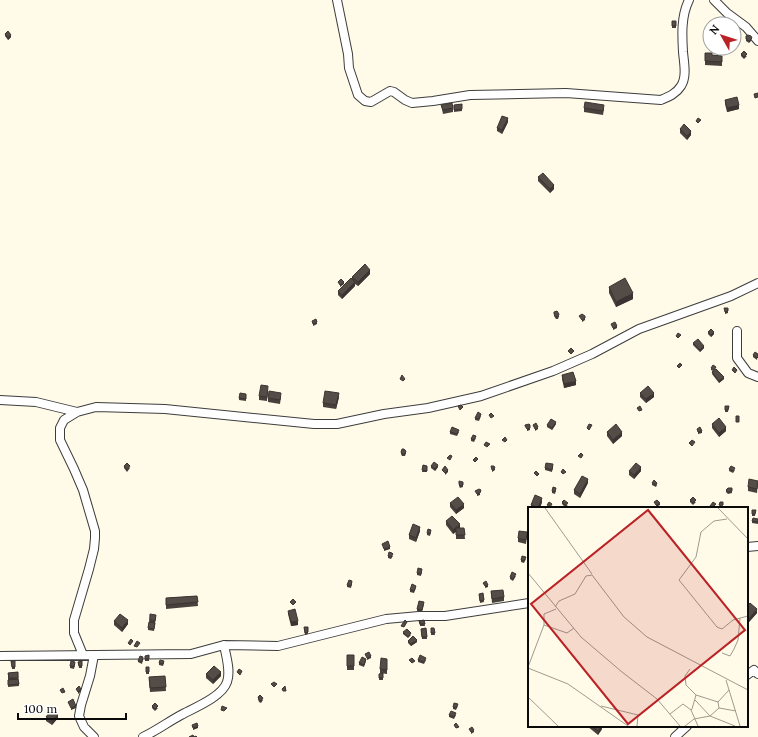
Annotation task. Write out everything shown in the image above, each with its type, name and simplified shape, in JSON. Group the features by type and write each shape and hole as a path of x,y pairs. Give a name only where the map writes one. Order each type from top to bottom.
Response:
{"street":[{"path":"337,0 348,54 349,68 358,95 365,101 371,102 390,92 394,92 405,100 420,103 470,95 566,93 660,100 674,94 682,86 685,72 683,52 683,16 689,0"},
{"path":"714,0 746,27 758,41"},
{"path":"83,655 74,633 74,620 89,569 96,538 83,490 60,440 60,428 64,420 77,412 96,407 165,409 314,424 337,424 384,414 428,408 481,396 553,371 592,354 640,329 731,296 758,283"},
{"path":"737,331 737,358 748,373 758,377"},
{"path":"0,400 36,402 77,412"},
{"path":"748,547 758,546"},
{"path":"0,656 191,654 224,645 278,646 386,619 419,616 445,616 528,603"},
{"path":"144,737 181,715 201,706 213,698 227,684 228,667 224,645"},
{"path":"94,655 79,716 84,727 94,737"},
{"path":"748,674 754,670 758,674"},
{"path":"675,737 686,727"}],"building":[{"path":"672,21 676,21 676,26 672,26"},
{"path":"8,31 11,35 8,38 5,34"},
{"path":"748,35 752,38 749,41 746,39 746,36"},
{"path":"744,51 747,54 744,57 742,53"},
{"path":"705,56 722,56 722,62 705,61"},
{"path":"758,93 758,97 755,98 754,94"},
{"path":"737,97 739,105 727,108 725,100"},
{"path":"585,102 604,105 603,111 584,108"},
{"path":"452,103 453,108 443,110 441,105"},
{"path":"462,104 462,109 454,110 454,105"},
{"path":"502,116 508,118 502,130 497,128"},
{"path":"698,118 701,120 698,123 696,121"},
{"path":"684,124 691,131 687,136 680,129"},
{"path":"543,173 554,185 550,189 538,177"},
{"path":"365,264 370,270 358,282 352,277"},
{"path":"351,278 355,282 342,295 338,291"},
{"path":"625,278 633,293 616,302 609,287"},
{"path":"341,279 344,282 340,285 338,282"},
{"path":"724,308 728,308 728,311 725,312"},
{"path":"557,311 559,314 558,317 556,317 554,312"},
{"path":"582,314 585,318 582,320 579,316"},
{"path":"316,319 317,322 313,324 312,321"},
{"path":"615,322 617,326 613,328 611,324"},
{"path":"711,329 714,332 711,335 708,332"},
{"path":"678,333 681,335 678,338 676,336"},
{"path":"698,339 704,346 700,350 693,343"},
{"path":"571,348 574,351 571,354 568,351"},
{"path":"755,352 758,354 757,358 753,355"},
{"path":"680,363 682,365 679,368 677,366"},
{"path":"713,365 716,367 714,370 711,368"},
{"path":"734,367 737,370 735,373 732,370"},
{"path":"716,369 724,377 719,381 712,372"},
{"path":"573,372 576,381 564,384 562,375"},
{"path":"402,375 405,379 403,381 400,379"},
{"path":"261,385 268,386 267,397 259,396"},
{"path":"648,386 654,393 646,399 640,393"},
{"path":"269,391 281,393 280,400 268,398"},
{"path":"325,391 339,393 336,405 323,403"},
{"path":"240,393 246,394 246,399 239,398"},
{"path":"461,405 463,407 460,410 458,406"},
{"path":"640,406 642,410 639,411 637,408"},
{"path":"725,406 729,406 728,410 725,410"},
{"path":"478,412 481,414 479,419 475,418"},
{"path":"491,413 494,416 491,418 489,415"},
{"path":"736,416 739,416 739,422 736,422"},
{"path":"719,418 726,427 719,433 712,424"},
{"path":"551,419 556,422 552,428 547,425"},
{"path":"536,423 538,427 535,429 533,425"},
{"path":"529,424 530,428 527,429 525,425"},
{"path":"589,424 592,425 589,430 587,428"},
{"path":"616,424 622,432 613,440 607,432"},
{"path":"452,427 459,430 457,434 450,432"},
{"path":"700,427 702,431 698,432 697,429"},
{"path":"473,435 476,436 474,440 471,439"},
{"path":"505,437 507,440 505,442 502,440"},
{"path":"692,440 695,442 692,446 689,443"},
{"path":"486,442 490,444 487,447 484,445"},
{"path":"402,449 406,451 405,454 402,454"},
{"path":"581,453 583,455 581,458 578,456"},
{"path":"450,455 452,456 450,460 447,458"},
{"path":"476,457 478,459 475,462 473,460"},
{"path":"434,462 438,465 435,469 431,466"},
{"path":"127,463 130,466 127,470 124,466"},
{"path":"546,463 553,464 552,470 545,468"},
{"path":"636,463 641,467 634,475 629,471"},
{"path":"423,465 427,466 427,471 422,470"},
{"path":"445,466 448,470 445,473 442,470"},
{"path":"731,466 735,468 733,471 729,469"},
{"path":"563,469 566,472 563,474 561,472"},
{"path":"536,471 539,474 537,476 534,473"},
{"path":"582,476 588,479 580,494 574,490"},
{"path":"749,479 758,481 757,489 748,487"},
{"path":"654,480 657,483 656,485 652,483"},
{"path":"459,481 463,482 463,485 460,486"},
{"path":"553,487 556,488 555,492 552,491"},
{"path":"728,488 732,488 732,491 728,492 726,490"},
{"path":"479,489 481,490 480,493 477,494 475,491"},
{"path":"535,495 542,498 538,507 531,505"},
{"path":"458,497 464,504 456,510 450,503"},
{"path":"693,497 696,500 693,503 690,500"},
{"path":"564,500 568,503 565,505 562,502"},
{"path":"657,500 660,503 656,505 654,502"},
{"path":"549,502 552,504 550,507 547,505"},
{"path":"713,502 716,504 713,507 710,506"},
{"path":"720,502 723,502 723,505 719,505"},
{"path":"752,510 756,510 755,514 752,514"},
{"path":"452,516 460,524 453,530 446,521"},
{"path":"753,518 758,519 758,522 752,521"},
{"path":"413,524 420,527 416,538 409,535"},
{"path":"456,528 464,528 465,535 456,535"},
{"path":"428,529 431,530 430,534 427,533"},
{"path":"519,531 527,532 526,540 518,538"},
{"path":"388,541 390,547 384,549 382,544"},
{"path":"389,552 393,554 391,557 388,556"},
{"path":"522,556 526,557 524,561 521,560"},
{"path":"418,568 422,569 421,574 417,573"},
{"path":"512,572 516,574 513,579 510,577"},
{"path":"349,580 352,581 351,586 347,585"},
{"path":"486,581 488,585 485,586 483,583"},
{"path":"412,584 416,586 414,591 410,590"},
{"path":"503,590 504,597 492,599 491,591"},
{"path":"483,593 484,600 480,601 479,594"},
{"path":"197,596 198,602 166,605 166,598"},
{"path":"293,599 296,602 293,605 290,602"},
{"path":"419,601 424,602 422,610 417,609"},
{"path":"750,603 757,609 749,619 748,604"},
{"path":"295,609 298,621 291,622 288,611"},
{"path":"120,614 128,620 122,628 114,621"},
{"path":"150,614 156,615 155,621 150,620"},
{"path":"405,620 407,622 404,627 401,626"},
{"path":"424,620 425,624 420,624 419,621"},
{"path":"149,622 155,623 154,629 148,628"},
{"path":"304,627 308,627 308,632 305,633"},
{"path":"426,628 427,637 422,637 421,629"},
{"path":"431,628 434,628 435,633 431,633"},
{"path":"407,629 411,633 408,637 403,632"},
{"path":"413,636 417,640 411,644 408,641"},
{"path":"131,639 133,641 130,645 128,643"},
{"path":"137,641 140,643 137,647 134,646"},
{"path":"369,652 371,656 367,658 365,654"},
{"path":"149,655 149,659 145,659 145,656"},
{"path":"347,655 354,655 354,666 347,666"},
{"path":"420,655 426,658 424,662 418,660"},
{"path":"140,656 143,657 142,662 138,661"},
{"path":"362,657 366,659 364,665 359,663"},
{"path":"381,658 387,659 387,670 380,669"},
{"path":"412,658 415,661 412,663 409,660"},
{"path":"160,660 164,661 163,664 159,663"},
{"path":"11,661 15,661 15,667 12,667"},
{"path":"71,661 75,662 74,667 70,666"},
{"path":"82,661 82,666 79,666 78,662"},
{"path":"214,666 221,672 213,680 206,674"},
{"path":"146,667 149,667 149,672 146,672"},
{"path":"239,669 242,671 240,675 237,672"},
{"path":"18,672 18,678 9,678 8,673"},
{"path":"383,673 383,678 379,678 379,674"},
{"path":"165,676 166,687 150,688 149,677"},
{"path":"18,679 19,684 8,685 8,680"},
{"path":"274,682 277,684 274,687 271,684"},
{"path":"79,686 81,689 78,692 76,689"},
{"path":"285,686 286,691 283,691 282,689"},
{"path":"63,688 65,692 62,693 60,690"},
{"path":"260,695 263,698 261,701 258,697"},
{"path":"73,699 76,706 71,708 68,702"},
{"path":"155,703 158,706 155,709 152,706"},
{"path":"454,703 458,704 456,708 453,707"},
{"path":"222,706 227,708 224,711 221,710"},
{"path":"52,709 58,714 52,721 46,717"},
{"path":"451,711 456,713 454,717 449,715"},
{"path":"197,723 198,726 193,728 192,725"},
{"path":"456,723 459,727 456,728 454,725"},
{"path":"472,727 474,730 471,732 469,729"},
{"path":"593,727 601,727 598,731"}]}
